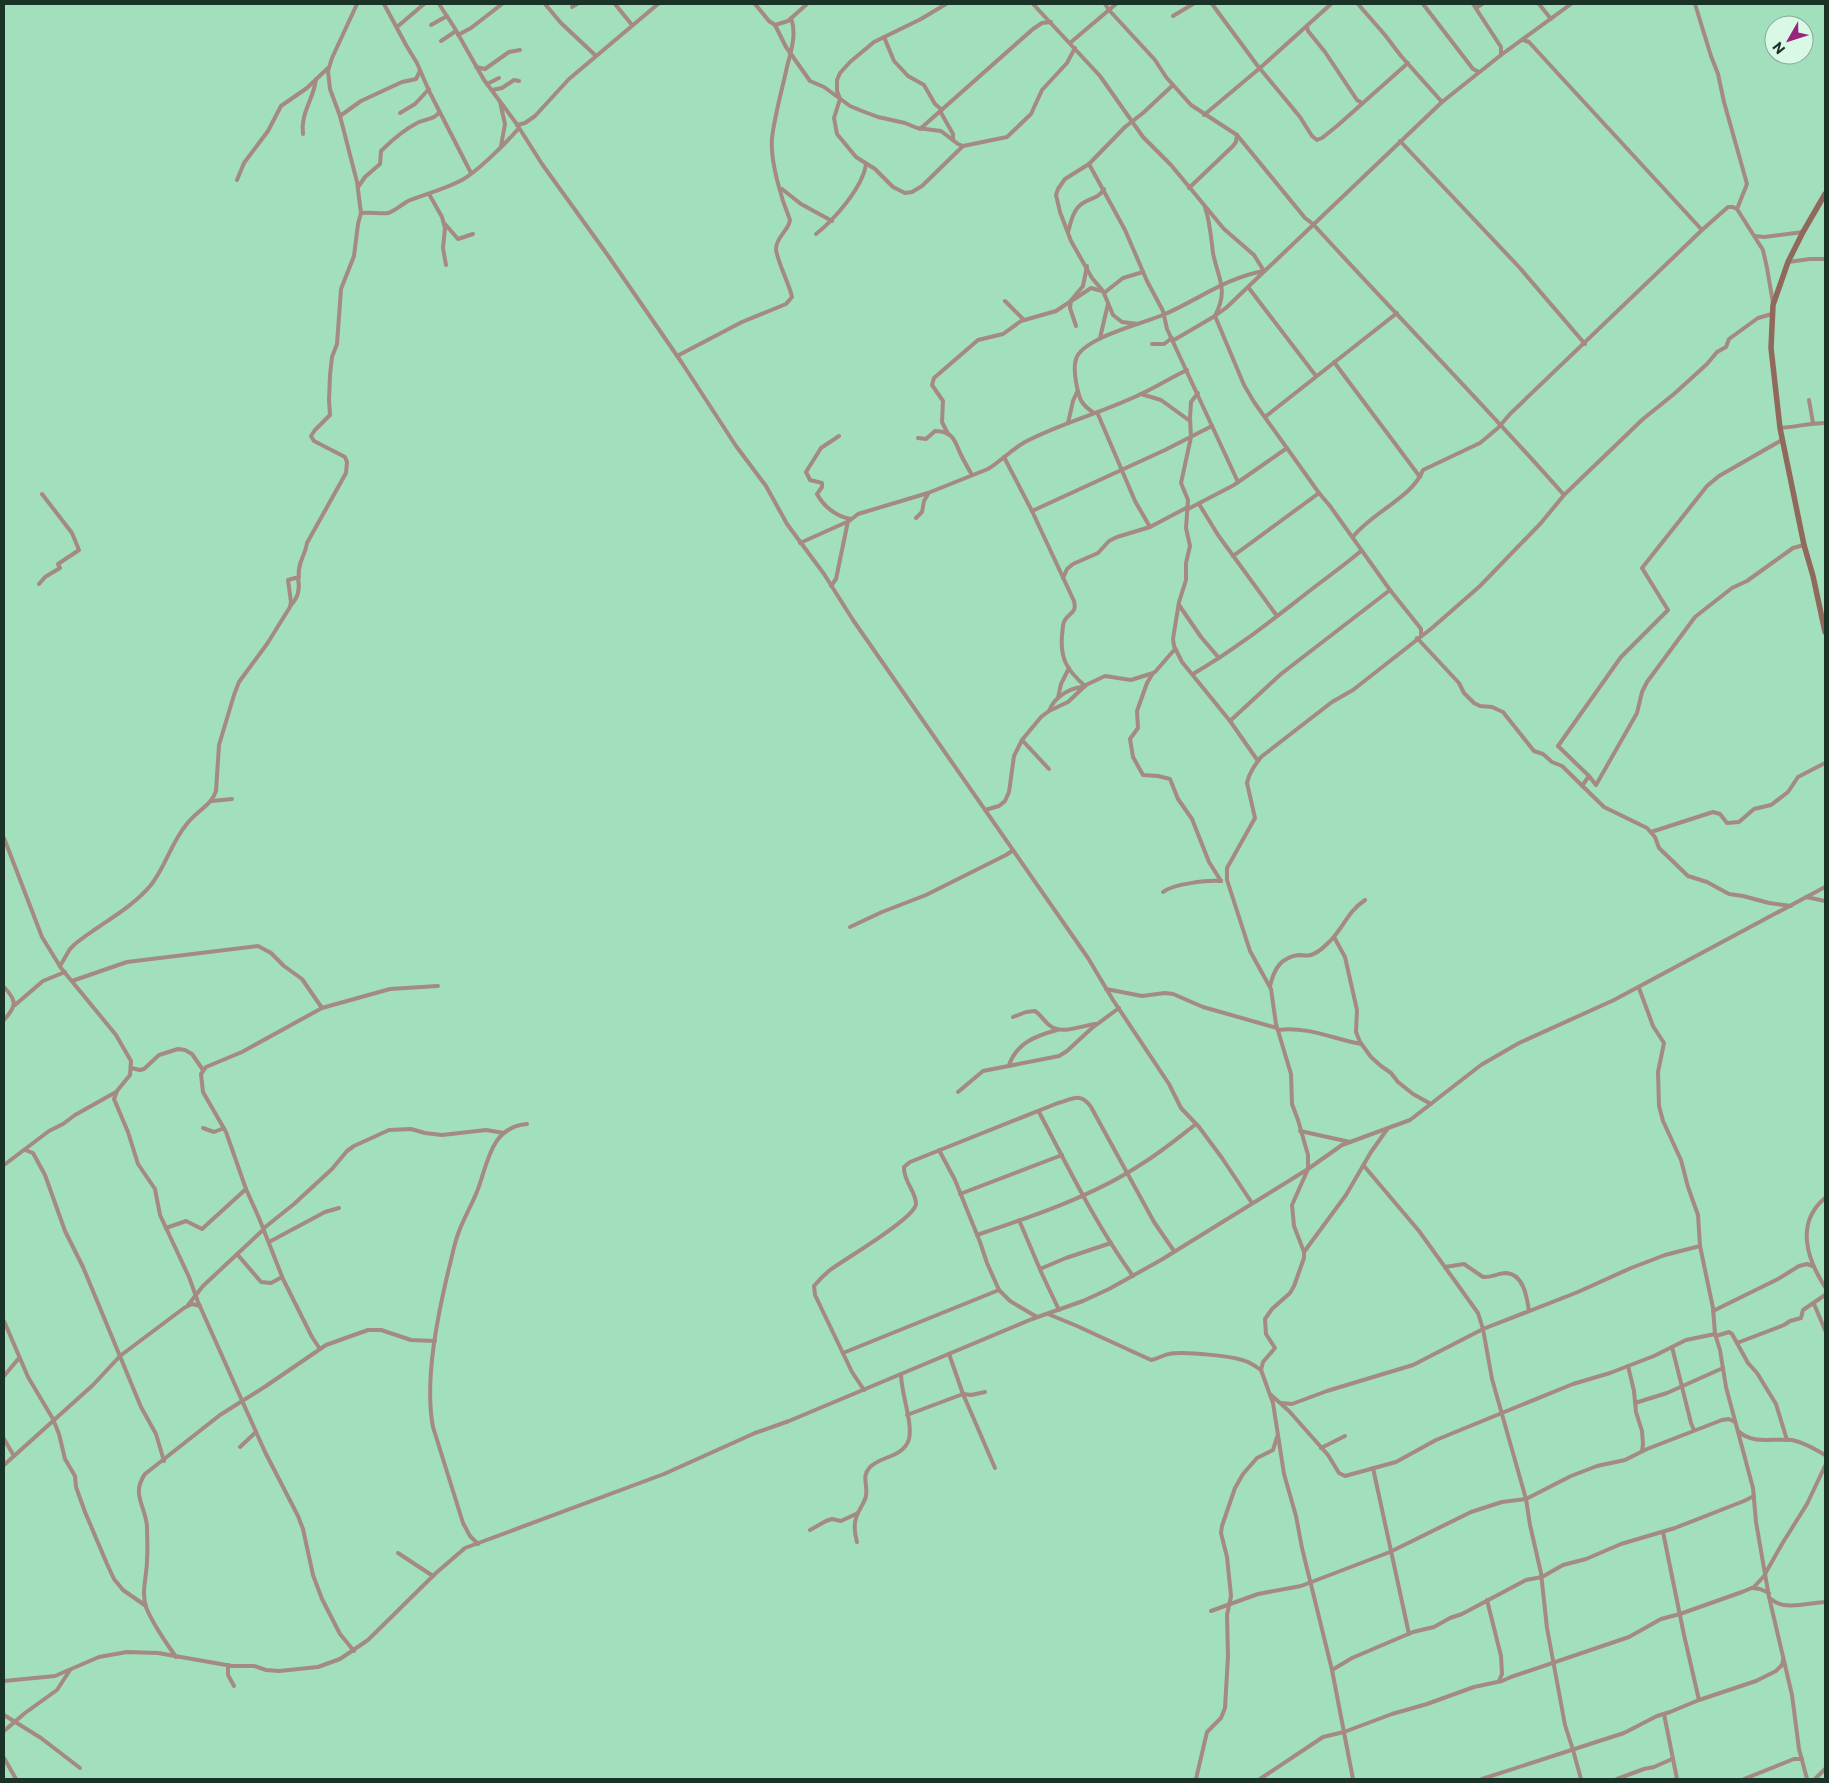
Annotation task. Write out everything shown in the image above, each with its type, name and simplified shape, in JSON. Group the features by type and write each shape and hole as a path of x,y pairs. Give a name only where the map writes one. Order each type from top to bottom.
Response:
{"street":[{"path":"237,180 244,163 268,131 281,106 302,91 328,67 356,4"},
{"path":"384,4 418,63 439,112 471,173"},
{"path":"397,27 424,4"},
{"path":"439,4 487,84 518,126 550,176 609,257 736,446 766,486 787,524 832,586 853,620 1088,958 1106,989 1170,1084 1181,1108 1222,1158 1252,1203"},
{"path":"441,41 471,28 502,4"},
{"path":"545,4 595,55"},
{"path":"572,7 576,4"},
{"path":"615,4 632,25"},
{"path":"361,213 386,214 407,202 457,182 471,173 501,146 518,126 535,116 569,79 595,55 658,4"},
{"path":"755,4 769,21 775,25 790,52 810,81 824,87 862,112 920,129 941,131 963,146"},
{"path":"775,25 791,18 807,4"},
{"path":"946,4 921,19 884,36 859,54 840,73 836,84 840,99 834,118 835,130 856,157 875,169 899,192 912,192 922,186 963,146 1007,137 1013,133 1031,114 1039,95 1048,82 1070,60 1075,48"},
{"path":"1033,4 1100,76 1143,138 1171,165 1224,229 1254,255 1264,271"},
{"path":"1105,4 1155,60 1190,105 1237,135 1300,212 1397,312 1564,495"},
{"path":"1070,43 1116,4"},
{"path":"1173,16 1192,4"},
{"path":"1214,4 1260,68 1317,140 1334,129 1408,63"},
{"path":"1204,114 1260,68 1331,4"},
{"path":"1358,4 1381,29 1400,56 1442,102"},
{"path":"1423,4 1473,69 1479,72"},
{"path":"1482,4 1474,6 1501,47 1501,54"},
{"path":"1539,4 1551,19"},
{"path":"1152,344 1164,344 1216,316 1442,102 1501,54 1571,4"},
{"path":"1695,4 1718,74 1746,184 1737,209"},
{"path":"431,25 447,16"},
{"path":"677,356 742,322 792,300 792,292 776,249 780,236 790,223 772,155 775,124 794,27 791,18"},
{"path":"920,129 1033,29 1042,23 1051,22"},
{"path":"1307,26 1308,31 1362,103"},
{"path":"884,36 894,61 908,76 924,85 941,110 953,134 953,140"},
{"path":"1523,40 1529,42 1702,230"},
{"path":"476,67 485,69 509,52 520,50"},
{"path":"212,801 216,791 219,745 239,682 267,644 291,604 295,601 299,591 299,563 306,552 307,543 331,498 343,482 347,470 347,462 343,456 314,441 310,436 330,415 330,375 332,357 337,344 339,305 344,281 354,256 361,213 358,187 340,116 330,89 328,67"},
{"path":"340,116 361,101 402,82 416,79 420,70"},
{"path":"487,84 499,78"},
{"path":"303,134 303,118 315,88 316,79"},
{"path":"492,90 502,88 514,80 519,81"},
{"path":"1138,324 1122,322 1116,319 1103,292 1074,248 1060,212 1056,195 1065,179 1088,164 1114,137 1173,85"},
{"path":"400,113 415,104 428,89"},
{"path":"499,99 505,124 501,146"},
{"path":"358,187 365,176 380,164 381,151 388,144 409,128 437,116 439,112"},
{"path":"1189,188 1233,146 1237,135"},
{"path":"1400,142 1518,267 1585,344"},
{"path":"816,234 839,214 862,178 866,164"},
{"path":"1088,164 1104,189 1125,230 1238,482"},
{"path":"780,187 801,204 832,221"},
{"path":"1068,232 1078,208 1084,202 1099,195 1104,189"},
{"path":"429,194 445,228 443,248 446,265"},
{"path":"1825,194 1788,262 1773,305 1771,348 1782,440 1825,632"},
{"path":"1204,205 1210,221 1213,252 1222,283 1221,304 1216,316 1244,385 1361,551 1421,629 1419,637"},
{"path":"1353,538 1369,520 1417,483 1423,470 1427,467 1480,443 1702,230 1728,208 1733,207 1737,209 1755,236 1765,258 1773,305"},
{"path":"443,222 458,239 473,234"},
{"path":"1755,236 1764,237 1803,232"},
{"path":"1788,262 1825,259"},
{"path":"1076,326 1070,308 1071,300 1083,286 1086,266"},
{"path":"1150,527 1135,501 1096,412 1082,404 1075,377 1077,356 1100,338 1164,315 1188,304 1222,283 1264,271"},
{"path":"1103,292 1123,278 1143,272"},
{"path":"1248,287 1316,376"},
{"path":"972,476 956,442 948,434 942,422 943,401 932,385 933,380 978,340 1003,334 1017,323 1056,311 1091,288 1103,292"},
{"path":"1005,301 1024,320"},
{"path":"1100,338 1108,302"},
{"path":"1265,417 1397,312"},
{"path":"1353,1779 1332,1670 1296,1516 1284,1474 1270,1394 1261,1370 1263,1362 1275,1348 1266,1334 1265,1319 1294,1286 1304,1258 1304,1252 1294,1226 1292,1205 1308,1170 1308,1155 1292,1104 1289,1066 1278,1029 1270,986 1250,951 1227,882 1227,868 1254,821 1252,798 1247,783 1258,761 1332,702 1353,690 1488,579 1541,523 1564,495 1643,419 1702,369 1717,352 1725,347 1729,339 1758,318 1772,314"},
{"path":"1334,362 1420,477"},
{"path":"800,543 868,511 928,493 972,476 995,465 1027,442 1068,423 1141,394 1187,370"},
{"path":"1068,423 1073,401 1078,392"},
{"path":"1198,393 1191,402 1191,437 1181,483 1188,500 1186,528 1190,546 1186,563 1186,580 1178,605 1173,639 1175,649 1182,662 1230,721 1258,761"},
{"path":"1141,394 1161,400 1190,421"},
{"path":"1809,400 1813,423"},
{"path":"1780,428 1795,428 1813,423 1825,423"},
{"path":"1032,511 1212,426"},
{"path":"918,438 926,439 935,431 948,434"},
{"path":"840,436 821,448 806,472 810,480 822,483 817,494 827,507 839,516 850,520"},
{"path":"1596,785 1590,776 1558,746 1620,657 1668,610 1642,568 1713,481 1782,440"},
{"path":"1063,578 1067,569 1073,564 1098,553 1109,541 1150,527 1200,504 1238,482 1287,448"},
{"path":"1004,457 1032,511 1076,607 1065,620 1061,648 1062,656 1069,668 1084,686"},
{"path":"916,518 922,512 928,493"},
{"path":"1233,556 1319,493"},
{"path":"39,584 45,577 60,568 58,564 79,550 72,533 42,494"},
{"path":"1200,504 1233,556 1277,616"},
{"path":"832,586 836,579 850,520"},
{"path":"1592,797 1596,785 1637,713 1642,692 1647,682 1689,624 1732,588 1747,581 1792,548 1804,544"},
{"path":"1193,674 1247,640 1338,571 1361,551"},
{"path":"291,604 287,581 298,578"},
{"path":"1230,721 1280,674 1390,590"},
{"path":"1178,605 1219,658"},
{"path":"1419,637 1459,683 1464,693 1474,702 1480,706 1492,707 1503,712 1532,750 1543,754 1554,764 1561,766 1592,797 1612,812 1645,827 1651,832 1660,848 1688,876 1707,882 1729,894 1790,906"},
{"path":"1175,649 1147,683 1137,711 1138,728 1130,739 1133,757 1143,775 1170,779 1178,799 1192,819 1208,862 1221,881"},
{"path":"1058,698 1061,684 1069,668"},
{"path":"1049,711 1058,698 1070,690 1105,676 1131,680 1155,672"},
{"path":"985,810 999,806 1006,801 1014,756 1022,740 1036,722 1049,711 1068,702 1084,686"},
{"path":"1022,740 1049,769"},
{"path":"1651,832 1713,812 1720,814 1727,823 1739,822 1754,809 1771,805 1788,792 1798,777 1825,763"},
{"path":"1582,786 1590,776"},
{"path":"60,966 70,949 113,918 146,890 156,877 173,842 193,815 212,801 232,799"},
{"path":"4,838 42,937 60,966 116,1035 128,1056 131,1068 130,1075 116,1092 114,1097 115,1104 128,1132 138,1164 155,1188 160,1215 189,1277 200,1306 256,1432 298,1516 303,1529 313,1575 322,1598 340,1634 354,1651"},
{"path":"850,927 926,895 1006,855 1012,850"},
{"path":"1163,892 1168,888 1178,885 1209,881 1227,882"},
{"path":"4,1681 55,1676 110,1654 145,1652 228,1665 254,1666 279,1672 318,1668 340,1659 368,1640 460,1551 542,1518 664,1474 755,1433 789,1421 1036,1317 1083,1302 1133,1276 1308,1170 1350,1142 1410,1120 1481,1065 1519,1042 1589,1013 1639,988 1825,886"},
{"path":"1806,897 1825,901"},
{"path":"1270,986 1274,971 1284,960 1289,957 1313,954 1334,936 1351,910 1365,900"},
{"path":"1334,936 1345,958 1357,1010 1356,1032 1362,1044 1376,1062 1401,1084 1421,1100 1431,1104"},
{"path":"72,981 127,962 258,946 271,952 284,966 302,979 322,1008"},
{"path":"14,1004 43,981 65,972"},
{"path":"203,1070 242,1052 322,1008 390,989 438,986"},
{"path":"4,987 13,998 14,1004 12,1011 4,1020"},
{"path":"1639,988 1653,1026 1664,1043 1658,1072 1659,1106 1665,1126 1681,1160 1696,1209 1700,1246 1716,1335 1732,1411 1749,1469 1765,1575 1792,1695 1799,1749 1807,1779"},
{"path":"1106,989 1142,996 1165,993 1173,994 1202,1007 1278,1029 1301,1029 1362,1044"},
{"path":"958,1092 983,1071 1059,1056 1119,1008"},
{"path":"1014,1017 1026,1012 1035,1011 1057,1030"},
{"path":"1009,1065 1013,1054 1023,1044 1043,1033 1068,1030 1098,1023"},
{"path":"131,1068 144,1069 159,1055 178,1049 192,1054 203,1070 201,1079 203,1092 224,1128 246,1189 264,1229 282,1277 320,1349"},
{"path":"4,1165 49,1130 63,1124 75,1115 116,1092"},
{"path":"864,1390 843,1354 815,1295 814,1286 832,1269 910,1214 916,1203 904,1172 904,1167 910,1162 1079,1097 1086,1100 1154,1222 1174,1251"},
{"path":"1039,1112 1083,1195 1133,1276"},
{"path":"478,1544 470,1536 464,1523 433,1427 431,1417 432,1363 440,1305 454,1245 478,1189 495,1141 504,1133 517,1126 527,1124"},
{"path":"977,1235 1107,1184 1140,1166 1196,1124"},
{"path":"203,1128 214,1132 224,1128"},
{"path":"1304,1252 1343,1199 1388,1128"},
{"path":"4,1465 93,1385 120,1356 188,1306 202,1286 332,1169 346,1151 389,1130 411,1130 425,1134 442,1135 486,1130 504,1133"},
{"path":"1300,1131 1350,1142"},
{"path":"25,1150 33,1153 42,1169 64,1231 83,1267 141,1407 156,1434 164,1461"},
{"path":"939,1150 948,1166 999,1290 1010,1301 1036,1317"},
{"path":"960,1194 1062,1155"},
{"path":"1364,1166 1419,1231 1475,1308 1483,1329 1490,1370 1526,1499 1542,1577 1547,1623 1565,1726 1574,1750 1581,1779"},
{"path":"166,1228 186,1221 202,1229 246,1189"},
{"path":"1825,1198 1814,1212 1808,1224 1808,1253 1825,1287"},
{"path":"269,1242 325,1212 339,1208"},
{"path":"1019,1220 1059,1310"},
{"path":"1040,1269 1111,1243"},
{"path":"1281,1403 1292,1404 1326,1391 1413,1365 1483,1329 1665,1255 1700,1246"},
{"path":"237,1254 261,1282 271,1283 282,1277"},
{"path":"1445,1267 1464,1264 1482,1277 1507,1273 1516,1277 1524,1288 1529,1311"},
{"path":"1713,1311 1778,1279 1799,1266 1807,1264 1813,1266"},
{"path":"843,1354 999,1290"},
{"path":"1737,1343 1784,1325 1790,1320 1800,1318 1803,1310 1825,1295"},
{"path":"188,1306 192,1304 200,1306"},
{"path":"1814,1304 1825,1330"},
{"path":"1047,1314 1151,1360 1167,1354 1180,1353 1230,1357 1247,1361 1261,1370"},
{"path":"4,1321 35,1390 54,1419 65,1459 75,1476 76,1487 85,1512 114,1579 123,1590 146,1606"},
{"path":"176,1657 160,1633 146,1606 144,1596 148,1559 147,1523 138,1490 145,1474 164,1461 220,1414 266,1386 320,1349 368,1330 382,1330 411,1340 435,1341"},
{"path":"1270,1394 1281,1403 1330,1458 1342,1476 1396,1462 1436,1440 1573,1384 1610,1373 1654,1356 1686,1340 1729,1332 1776,1404 1787,1440"},
{"path":"1672,1347 1694,1430"},
{"path":"949,1354 963,1394 995,1468"},
{"path":"4,1376 19,1358"},
{"path":"1628,1366 1636,1412 1642,1431 1642,1451"},
{"path":"1635,1403 1682,1386 1723,1368"},
{"path":"857,1542 854,1529 858,1513 865,1500 864,1476 866,1472 879,1460 900,1451 909,1439 901,1374"},
{"path":"906,1414 963,1394 971,1395 985,1392"},
{"path":"1211,1611 1258,1594 1302,1586 1390,1552 1472,1512 1502,1502 1526,1499 1571,1476 1597,1466 1625,1460 1642,1451 1725,1419 1732,1411"},
{"path":"1725,1419 1735,1422"},
{"path":"1737,1429 1750,1439 1799,1442 1825,1455"},
{"path":"240,1447 256,1432"},
{"path":"1196,1779 1207,1732 1221,1718 1225,1708 1228,1649 1227,1615 1231,1596 1221,1533 1227,1508 1235,1488 1250,1464 1272,1450 1275,1446 1278,1432"},
{"path":"1321,1448 1345,1436"},
{"path":"4,1439 14,1456"},
{"path":"1260,1779 1320,1738 1344,1732 1392,1714 1629,1638 1661,1619 1751,1588 1765,1575 1807,1504 1825,1466"},
{"path":"1373,1468 1409,1634"},
{"path":"1332,1670 1352,1658 1462,1614 1526,1580 1542,1577 1563,1565 1586,1559 1620,1544 1663,1532 1754,1496"},
{"path":"810,1530 826,1521 832,1519 841,1521 858,1513"},
{"path":"1663,1532 1694,1674 1694,1684 1698,1690 1699,1700"},
{"path":"398,1553 434,1576"},
{"path":"1751,1588 1760,1589 1769,1595 1776,1604 1784,1606 1825,1602"},
{"path":"1487,1600 1501,1656 1502,1674 1499,1681"},
{"path":"1482,1779 1624,1733 1647,1720 1756,1681 1774,1673 1782,1665 1783,1659"},
{"path":"228,1665 228,1675 234,1686"},
{"path":"4,1731 57,1690 70,1670"},
{"path":"1664,1714 1677,1779"},
{"path":"4,1715 41,1738 80,1768"},
{"path":"4,1758 16,1779"},
{"path":"1617,1779 1644,1769 1654,1768 1672,1759"},
{"path":"1744,1779 1794,1759 1802,1759"},
{"path":"1815,1779 1825,1769"}]}
